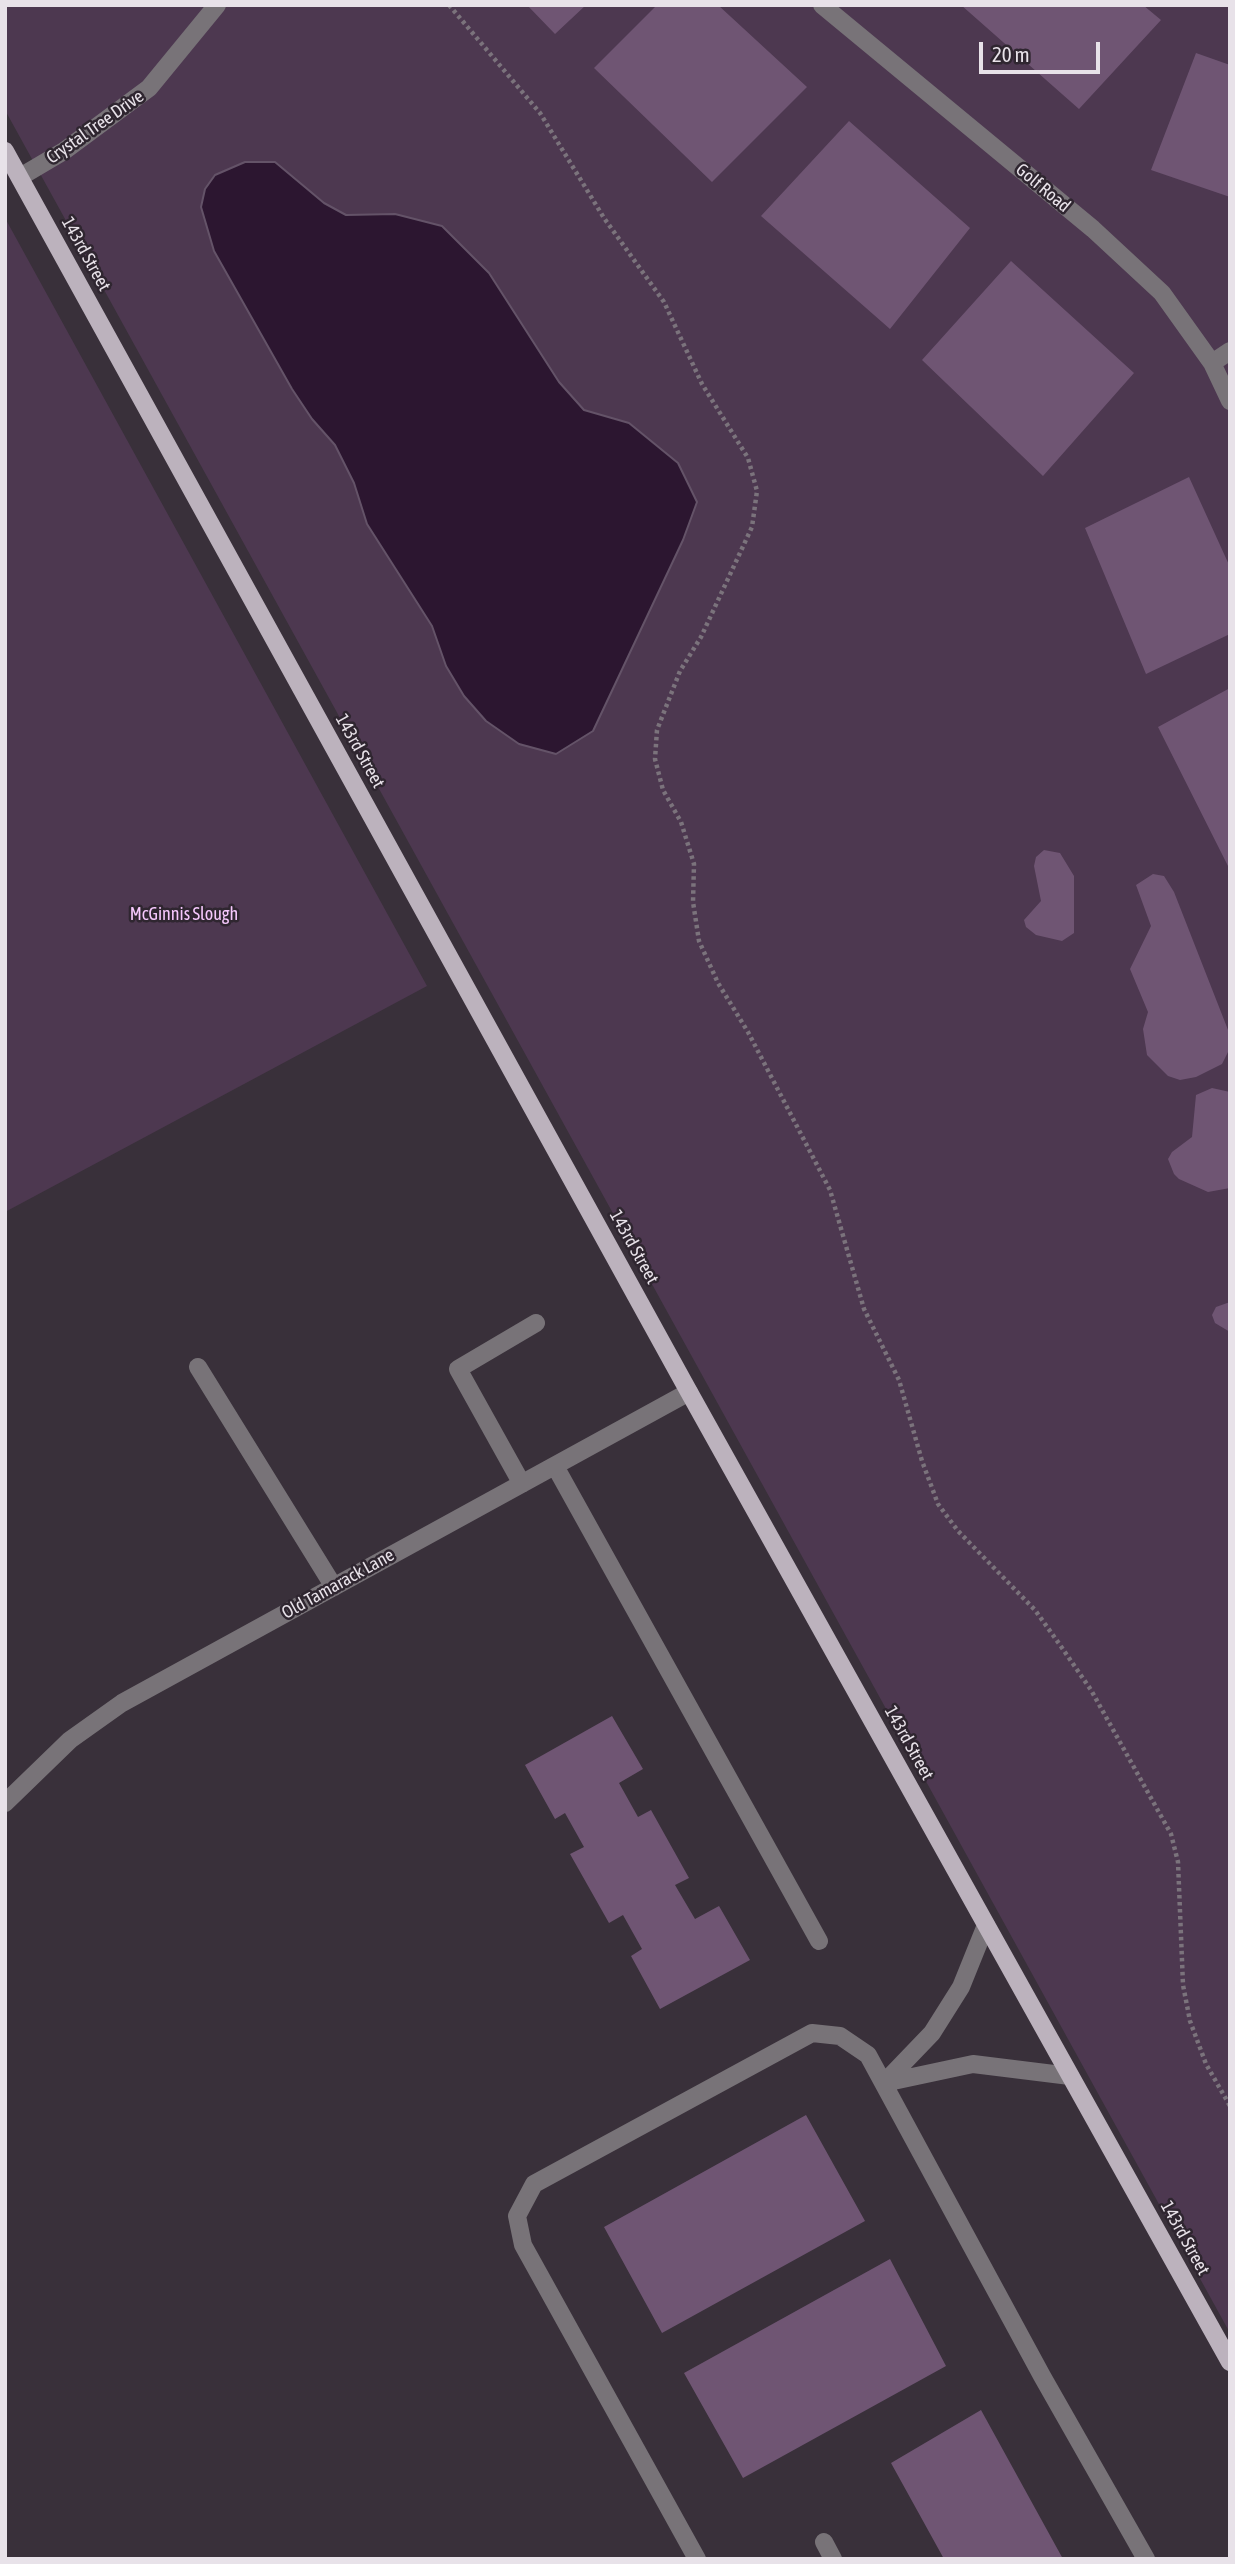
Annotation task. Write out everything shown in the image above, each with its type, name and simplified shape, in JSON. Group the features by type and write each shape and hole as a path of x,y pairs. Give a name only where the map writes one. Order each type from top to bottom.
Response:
{"main road":[{"name":"143rd Street","path":"5,151 690,1392 1230,2362"}],"street":[{"name":"Crystal Tree Drive","path":"20,177 64,151 149,88 217,5"},
{"name":"Golf Road","path":"822,5 1093,229 1162,293 1212,363 1230,401"},
{"path":"1212,363 1230,351"},
{"path":"522,1484 458,1369 536,1323"},
{"path":"198,1367 334,1587"},
{"name":"Old Tamarack Lane","path":"8,1800 70,1740 122,1703 690,1392"},
{"path":"555,1465 819,1941"},
{"path":"884,2083 932,2033 961,1987 986,1925"},
{"path":"697,2559 523,2245 517,2216 534,2184 812,2033 840,2036 868,2055 1042,2376 1146,2559"},
{"path":"884,2083 973,2064 1070,2076"},
{"path":"824,2542 833,2559"}],"path":[{"path":"449,5 540,113 604,218 664,302 702,384 748,458 757,491 752,527 701,636 680,671 657,730 655,759 663,790 681,822 694,864 693,902 699,941 718,983 748,1032 830,1190 864,1309 899,1380 922,1461 938,1504 958,1531 1034,1610 1060,1645 1091,1690 1171,1834 1178,1862 1182,1972 1190,2021 1206,2064 1230,2106"}],"green space":[{"path":"5,5 1230,5 1230,2333 5,110"},
{"name":"McGinnis Slough","path":"5,218 427,986 5,1212"}],"shaded area":[{"path":"245,162 275,162 324,203 346,215 395,214 442,226 489,273 559,382 584,410 629,423 678,463 697,502 683,540 593,731 556,754 519,744 486,721 464,696 446,666 432,626 367,524 354,483 335,445 312,419 292,389 214,251 201,207 205,189 215,175"}],"building":[{"path":"527,5 586,5 555,34"},
{"path":"657,5 718,5 807,87 712,182 594,68"},
{"path":"961,5 1143,5 1161,20 1079,109"},
{"path":"1196,53 1230,65 1230,197 1151,170"},
{"path":"849,121 970,228 890,329 761,216"},
{"path":"1011,261 1134,373 1043,476 922,360"},
{"path":"1189,477 1230,567 1230,634 1146,674 1085,528"},
{"path":"1230,688 1230,870 1158,727"},
{"path":"1044,850 1060,853 1074,876 1074,933 1062,941 1036,935 1026,927 1024,920 1041,901 1034,866 1036,857"},
{"path":"1153,874 1164,876 1174,892 1230,1035 1230,1048 1222,1064 1196,1077 1180,1080 1168,1076 1147,1055 1143,1029 1148,1012 1130,969 1151,926 1136,885"},
{"path":"1212,1088 1230,1092 1230,1188 1208,1192 1179,1179 1168,1159 1172,1152 1192,1137 1196,1095"},
{"path":"1230,1302 1230,1332 1215,1323 1212,1315 1216,1307"},
{"path":"612,1716 643,1769 619,1783 638,1817 651,1810 689,1878 675,1885 695,1919 719,1906 750,1960 660,2009 631,1956 642,1949 623,1915 609,1923 570,1854 584,1847 565,1813 555,1819 525,1765"},
{"path":"806,2115 865,2221 662,2333 604,2227"},
{"path":"890,2259 946,2366 743,2478 684,2373"},
{"path":"981,2410 1063,2559 944,2559 891,2463"}]}
